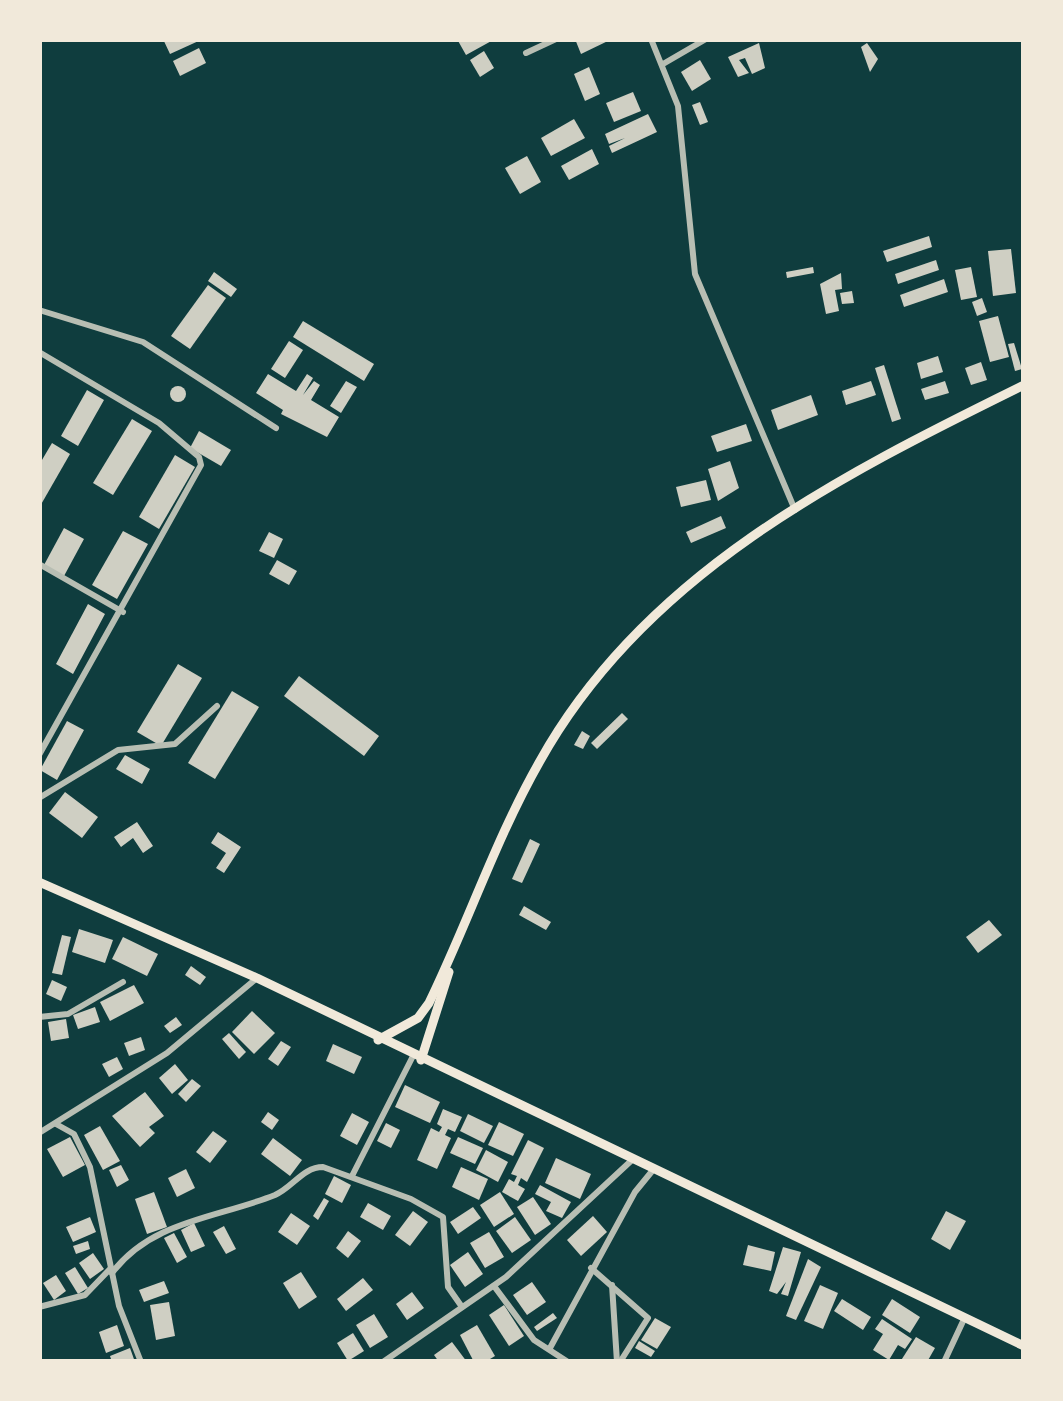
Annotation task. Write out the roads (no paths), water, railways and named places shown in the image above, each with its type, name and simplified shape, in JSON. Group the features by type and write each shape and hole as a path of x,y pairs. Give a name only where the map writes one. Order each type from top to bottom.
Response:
{"main road":[{"path":"377,1040 423,1012 541,758 604,664 641,623 734,548 795,510 1024,385"},
{"path":"39,882 257,978 377,1040 1024,1346"},
{"path":"417,1058 455,950"}],"street":[{"path":"526,53 556,39"},
{"path":"651,39 682,133 695,274 795,510"},
{"path":"662,64 706,39"},
{"path":"39,310 143,342 276,428"},
{"path":"39,352 159,423 199,457 198,477 39,755"},
{"path":"39,564 123,612"},
{"path":"39,798 118,750 175,744 217,706"},
{"path":"39,1133 167,1053 257,978"},
{"path":"39,1017 68,1014 122,982"},
{"path":"352,1176 417,1058"},
{"path":"55,1124 74,1134 84,1149 111,1270 141,1362"},
{"path":"383,1362 494,1286 556,1236 632,1160"},
{"path":"39,1307 85,1295 157,1234 277,1194 313,1167 352,1176 443,1217 448,1287 463,1307"},
{"path":"550,1348 591,1268 653,1170"},
{"path":"591,1268 648,1318 618,1362"},
{"path":"612,1285 618,1362"},
{"path":"494,1286 534,1340 568,1362"},
{"path":"944,1362 964,1317"}]}
